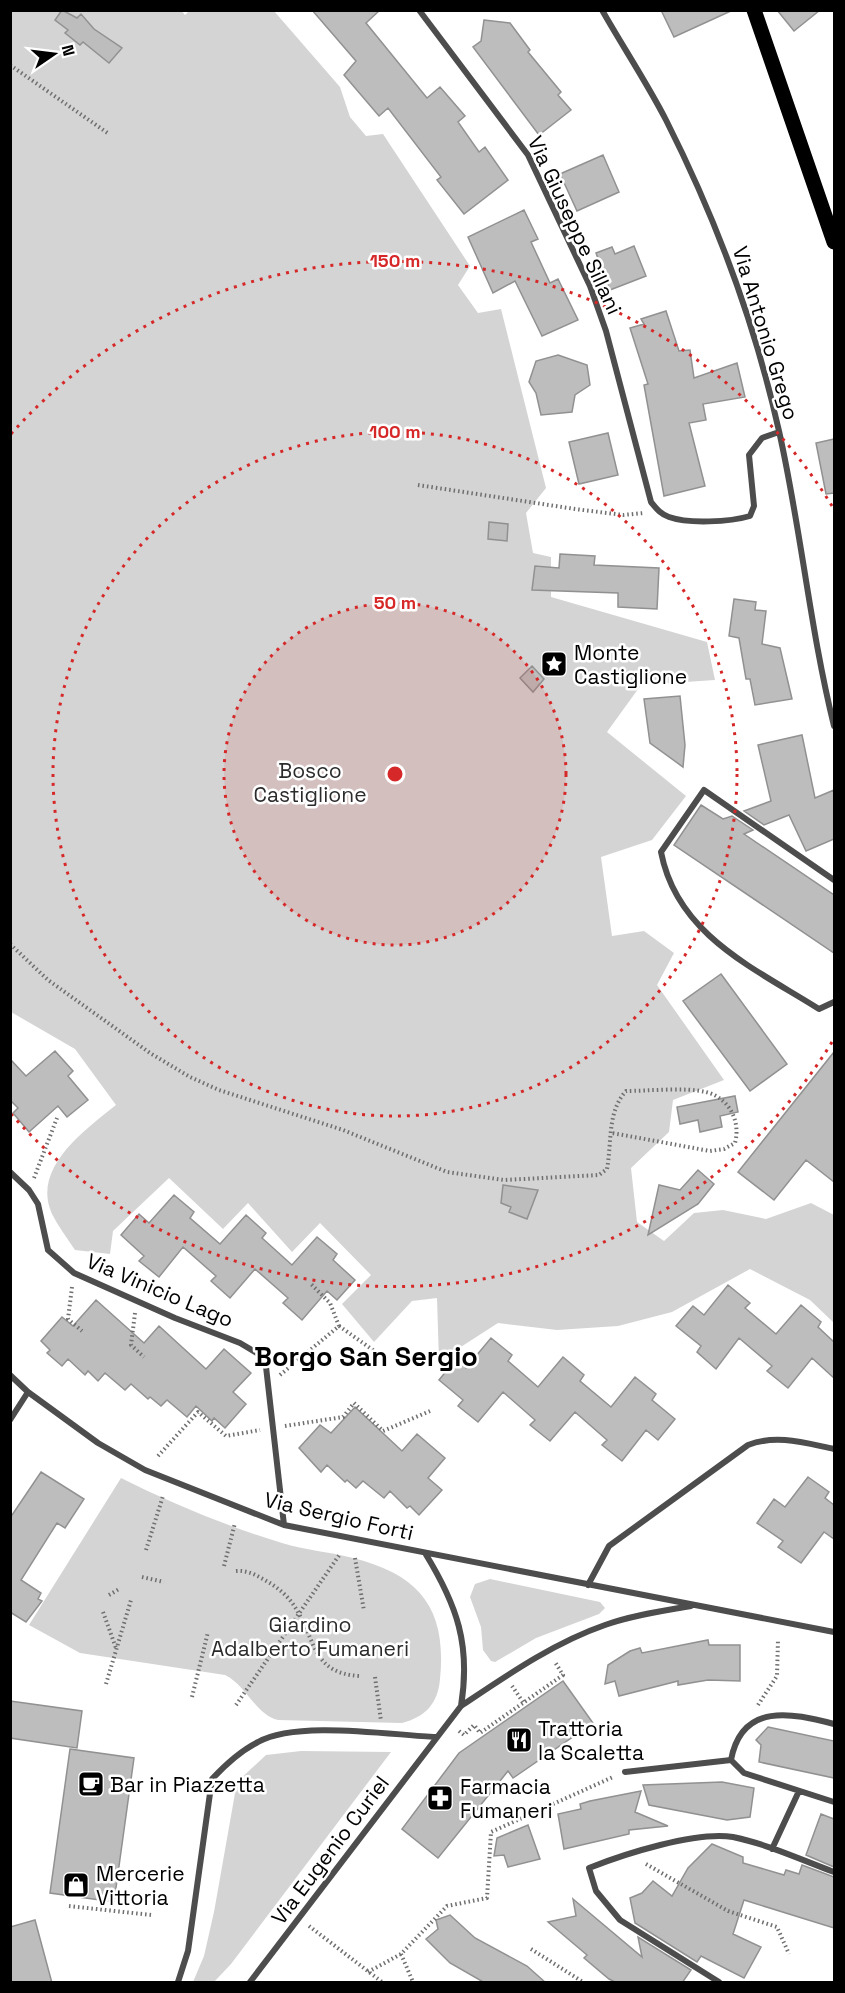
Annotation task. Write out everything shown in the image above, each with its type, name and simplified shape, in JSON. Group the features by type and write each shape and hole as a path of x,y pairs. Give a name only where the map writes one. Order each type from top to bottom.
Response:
{"main road":[{"path":"754,10 834,242"}],"street":[{"name":"Via Giuseppe Sillani","path":"419,10 494,106 533,165 590,286 609,341 651,502 659,512"},
{"name":"Via Antonio Grego","path":"602,10 665,118 706,205 740,292 763,365 779,432 822,678 834,726"},
{"path":"659,512 670,518 687,519 737,520 750,516 754,506 749,455 762,438 779,432"},
{"path":"834,880 704,790 661,852 666,876 687,912 714,943 819,1009 834,1002"},
{"name":"Via Vinicio Lago","path":"10,1172 29,1190 38,1204 48,1250 74,1273 136,1301 240,1342 265,1358 284,1525"},
{"name":"Via Sergio Forti","path":"10,1375 28,1392 99,1443 145,1470 284,1525 834,1632"},
{"path":"10,1420 28,1392"},
{"path":"588,1584 609,1546 748,1445 765,1439 781,1439 834,1449"},
{"path":"425,1553 455,1610 463,1641 465,1677 461,1706"},
{"name":"Via Eugenio Curiel","path":"250,1983 461,1706 505,1676 563,1644 605,1625 656,1612 698,1605"},
{"path":"731,1760 734,1744 746,1729 763,1716 784,1714 834,1724"},
{"path":"178,1983 188,1951 212,1779 227,1763 259,1741 285,1733 310,1731 436,1737"},
{"path":"625,1772 731,1760"},
{"path":"731,1760 744,1773 834,1802"},
{"path":"772,1850 799,1791"},
{"path":"719,1983 620,1920 596,1891 589,1868 627,1853 702,1838 732,1837 834,1872"}],"path":[{"path":"10,65 109,135"},
{"path":"418,485 623,515 659,512"},
{"path":"10,944 48,980 150,1053 190,1077 219,1090 343,1130 447,1172 504,1180 599,1175 607,1169 612,1118 617,1101 626,1091 706,1092 728,1107 734,1114 739,1130 735,1143 724,1149 710,1151 612,1132"},
{"path":"29,1190 57,1118"},
{"path":"74,1273 68,1319 82,1331"},
{"path":"311,1284 330,1303 339,1326 387,1360"},
{"path":"136,1301 130,1346 144,1357"},
{"path":"268,1385 339,1326"},
{"path":"158,1456 198,1412 226,1436 343,1417 354,1403 383,1431 430,1411"},
{"path":"146,1550 163,1496"},
{"path":"224,1566 235,1523"},
{"path":"236,1705 340,1554"},
{"path":"355,1558 364,1611"},
{"path":"236,1571 252,1573 281,1591 300,1615 309,1641 321,1660 347,1676 359,1676"},
{"path":"142,1577 164,1582"},
{"path":"109,1595 118,1589"},
{"path":"106,1684 131,1600"},
{"path":"103,1612 116,1649"},
{"path":"192,1697 208,1632"},
{"path":"746,1729 751,1715 777,1676 778,1639"},
{"path":"459,1731 464,1735 474,1725 480,1733 563,1675"},
{"path":"375,1677 381,1725"},
{"path":"368,1972 400,1954 447,1906 487,1898 491,1832 625,1772"},
{"path":"627,1853 728,1911 777,1927 789,1954"},
{"path":"69,1906 151,1915"},
{"path":"299,1918 382,1983"},
{"path":"531,1949 583,1983"},
{"path":"400,1954 413,1983"}],"green space":[{"name":"Bosco Castiglione","path":"181,10 185,15 190,10 274,11 340,87 350,117 366,136 383,134 470,266 458,285 478,313 501,309 546,488 526,513 533,553 551,557 551,597 707,642 715,680 641,685 607,732 686,796 652,840 601,857 612,936 644,931 674,953 657,985 724,1080 673,1100 669,1132 631,1168 637,1222 664,1241 694,1213 723,1210 766,1219 811,1203 834,1215 834,1323 810,1300 750,1269 672,1312 618,1326 557,1330 498,1323 439,1361 437,1298 412,1301 374,1342 342,1304 371,1275 320,1223 292,1252 248,1203 223,1229 169,1178 113,1231 110,1254 75,1250 52,1214 47,1197 49,1181 55,1166 77,1138 116,1105 75,1049 11,1012 11,11"},
{"name":"Giardino Adalberto Fumaneri","path":"121,1478 220,1522 282,1543 377,1565 396,1574 425,1599 439,1633 441,1655 439,1688 429,1708 417,1717 402,1723 278,1720 263,1712 239,1686 225,1675 80,1653 29,1625"},
{"path":"490,1579 600,1602 605,1608 599,1614 536,1638 495,1662 491,1661 483,1650 481,1627 470,1597 475,1584"},
{"path":"301,1751 391,1752 231,1964 214,1982 193,1982 204,1956 214,1912 237,1782 266,1755"}],"building":[{"path":"62,10 77,18 81,14 94,29 122,48 109,63 83,42 80,45 65,33 68,30 55,20"},
{"path":"312,10 380,10 366,23 427,98 440,87 465,116 458,122 479,152 485,147 508,180 464,214 437,180 441,177 388,108 379,116 344,75 356,61"},
{"path":"661,10 733,10 674,37"},
{"path":"777,10 820,10 794,31"},
{"path":"484,20 510,23 530,50 528,52 561,92 558,95 571,110 539,135 473,47 481,41"},
{"path":"603,155 619,192 577,211 560,174"},
{"path":"524,210 538,239 531,242 550,283 558,279 578,320 542,336 515,281 493,293 468,237"},
{"path":"634,246 646,276 610,290 596,253 612,247 615,254"},
{"path":"666,311 679,351 690,350 694,378 737,363 745,397 703,404 706,420 689,423 705,486 664,496 644,385 648,384 630,328 644,324 641,319"},
{"path":"558,355 587,365 590,385 575,395 572,412 541,415 536,393 529,382 536,361"},
{"path":"608,433 618,475 579,484 569,442"},
{"path":"834,439 834,493 826,494 816,443"},
{"path":"489,522 508,524 507,541 488,539"},
{"path":"560,554 595,556 594,565 659,568 657,609 618,607 618,593 532,590 535,566 559,568"},
{"path":"734,599 756,602 755,610 766,611 762,644 780,648 792,699 755,705 750,679 746,679 739,638 729,636"},
{"path":"532,666 544,679 533,692 520,678"},
{"path":"680,696 685,745 683,767 650,743 644,699"},
{"path":"802,735 815,798 834,790 834,839 806,851 789,815 764,825 744,811 771,801 758,745"},
{"path":"701,805 723,819 732,816 753,830 744,834 834,895 834,953 674,845"},
{"path":"721,974 787,1064 750,1091 683,1001"},
{"path":"55,1051 73,1071 68,1076 88,1100 67,1117 58,1106 29,1132 13,1113 18,1108 10,1100 10,1059 26,1076"},
{"path":"834,1052 834,1182 806,1160 774,1200 738,1172"},
{"path":"735,1096 738,1112 720,1116 722,1127 700,1132 698,1120 680,1124 677,1107"},
{"path":"698,1170 714,1184 698,1204 648,1235 659,1185 680,1190"},
{"path":"503,1185 538,1190 527,1219 509,1212 511,1207 501,1203"},
{"path":"174,1195 194,1212 190,1218 220,1244 246,1215 266,1233 262,1238 292,1265 317,1237 337,1254 333,1260 355,1280 337,1300 327,1291 302,1320 283,1303 288,1298 255,1269 230,1298 211,1281 216,1276 183,1247 159,1277 139,1261 144,1256 121,1235 139,1214 149,1223"},
{"path":"728,1285 750,1303 745,1308 776,1334 801,1305 821,1322 818,1327 834,1342 834,1378 812,1358 788,1388 767,1371 772,1366 739,1338 716,1369 697,1352 701,1346 676,1326 693,1306 704,1315"},
{"path":"96,1300 144,1343 159,1326 206,1369 224,1349 251,1373 233,1392 246,1404 225,1428 214,1418 212,1421 196,1406 187,1417 167,1400 161,1406 150,1397 148,1399 131,1384 125,1390 105,1373 98,1381 88,1371 85,1375 68,1359 62,1366 47,1353 50,1350 41,1341 62,1317 73,1326"},
{"path":"491,1338 512,1355 508,1361 538,1387 563,1357 584,1375 580,1381 611,1407 635,1377 656,1394 652,1400 675,1419 658,1440 646,1430 622,1461 602,1445 607,1440 575,1412 550,1441 530,1425 535,1420 503,1392 478,1422 458,1406 463,1400 439,1380 456,1359 466,1368"},
{"path":"355,1407 402,1451 417,1434 445,1458 428,1478 442,1490 419,1515 410,1506 407,1508 390,1491 384,1498 363,1481 356,1488 347,1480 345,1482 327,1465 321,1472 299,1448 320,1425 331,1433"},
{"path":"41,1472 84,1499 65,1528 57,1523 21,1580 41,1593 38,1599 42,1601 26,1622 10,1612 10,1518"},
{"path":"808,1477 829,1492 825,1498 834,1505 834,1539 824,1532 801,1563 778,1547 783,1541 757,1523 774,1499 785,1507"},
{"path":"708,1640 709,1645 740,1645 740,1681 708,1680 678,1685 678,1681 619,1696 615,1681 605,1684 608,1665 630,1651 640,1648 642,1653"},
{"path":"563,1681 593,1723 513,1778 508,1771 438,1858 402,1829 459,1753"},
{"path":"10,1701 82,1711 77,1748 10,1738"},
{"path":"768,1727 834,1741 834,1778 759,1762 761,1745 756,1740"},
{"path":"70,1749 134,1758 114,1902 50,1893"},
{"path":"722,1782 754,1788 750,1817 727,1820 649,1805 643,1785"},
{"path":"641,1791 635,1812 668,1826 629,1830 629,1834 564,1849 558,1814 581,1809 580,1804 590,1801"},
{"path":"821,1814 834,1819 834,1867 806,1855"},
{"path":"528,1825 540,1859 508,1867 504,1855 494,1856 497,1838"},
{"path":"712,1844 743,1857 743,1863 784,1875 786,1870 799,1874 802,1865 834,1877 834,1928 744,1900 733,1934 761,1947 744,1978 701,1956 697,1962 635,1923 630,1898 642,1893 653,1881 672,1896 688,1868"},
{"path":"573,1899 642,1957 638,1937 691,1970 682,1983 617,1983 609,1979 584,1958 587,1955 548,1922 576,1916"},
{"path":"450,1915 475,1938 527,1966 546,1983 485,1983 450,1963 426,1939 438,1929 436,1920"},
{"path":"35,1920 52,1983 10,1983 10,1927"}],"place":[{"name":"Monte Castiglione","path":"554,664"},
{"name":"Trattoria la Scaletta","path":"519,1740"},
{"name":"Bar in Piazzetta","path":"91,1784"},
{"name":"Farmacia Fumaneri","path":"440,1798"},
{"name":"Mercerie Vittoria","path":"76,1885"}],"district":[{"name":"Borgo San Sergio","path":"366,1356"}]}
